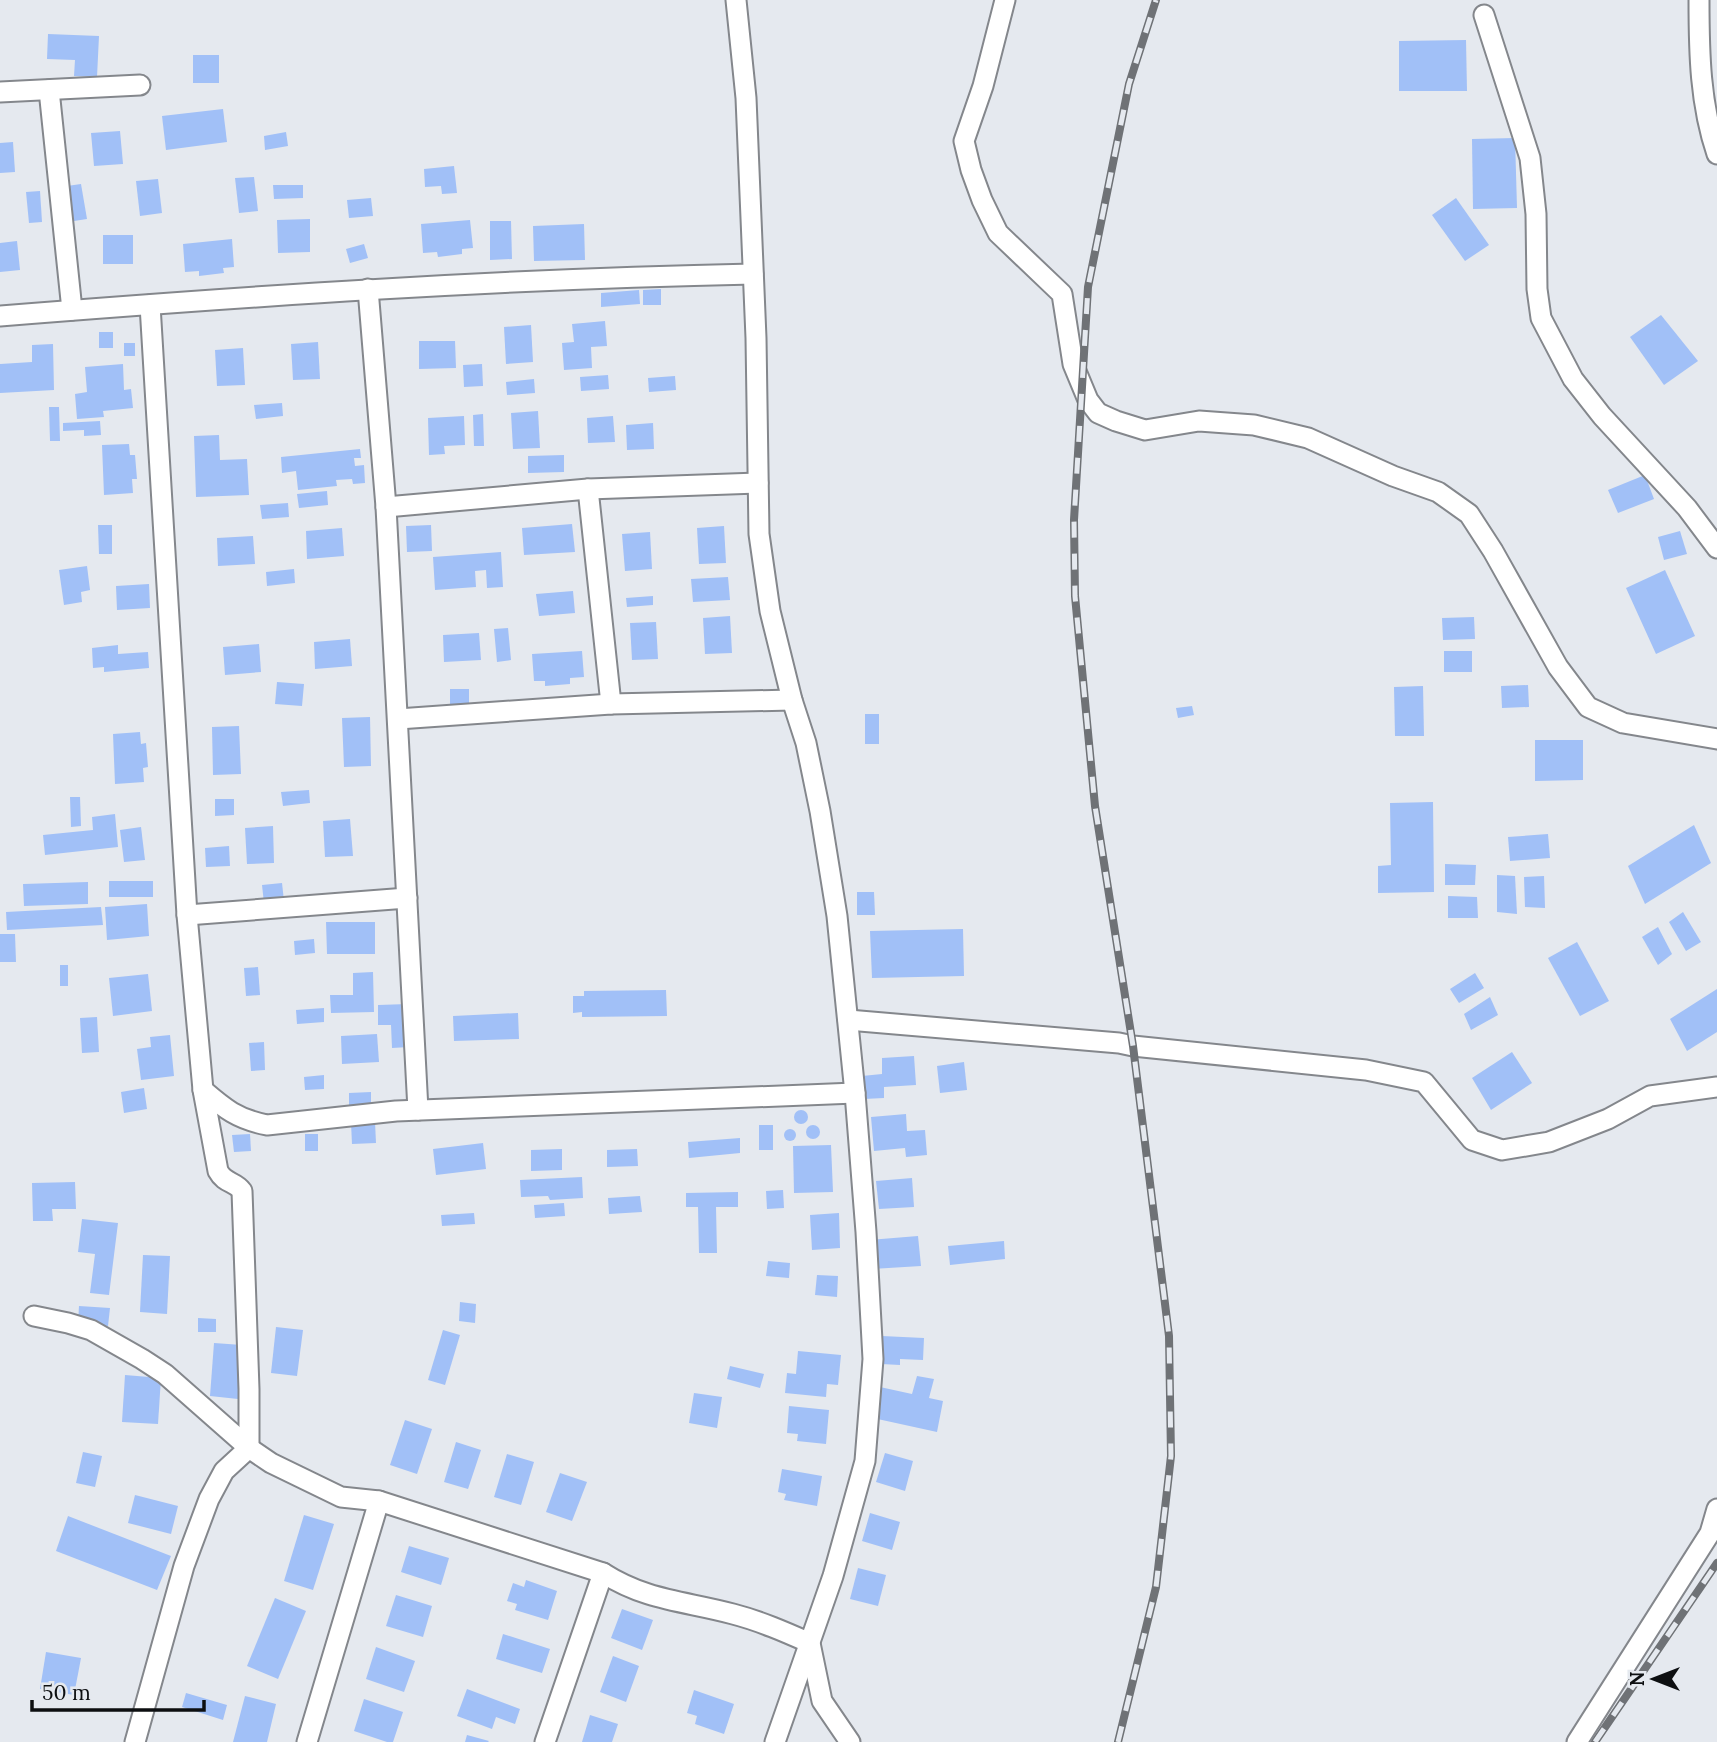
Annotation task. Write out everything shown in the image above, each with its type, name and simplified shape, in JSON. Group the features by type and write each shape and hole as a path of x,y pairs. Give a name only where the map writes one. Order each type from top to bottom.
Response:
{"street":[{"path":"736,0 746,98 756,338 759,534 770,611 792,700 806,743 837,916 855,1093 873,1359 862,1474 833,1576 775,1742"},
{"path":"1005,0 990,60 964,141 982,201 998,233 1062,294 1073,364 1088,400 1098,413 1145,429 1199,421 1254,425 1308,438 1393,476 1438,492 1469,514 1493,551 1558,667 1588,707 1623,723 1717,739"},
{"path":"1699,0 1702,93 1717,154"},
{"path":"1484,15 1530,158 1536,214 1541,318 1573,379 1602,416 1687,508 1717,548"},
{"path":"0,92 140,85"},
{"path":"50,90 72,310"},
{"path":"0,316 368,289 752,274"},
{"path":"368,289 386,507 418,1110"},
{"path":"135,1742 184,1566 209,1499 225,1472 249,1448 242,1191 239,1186 221,1178 218,1171 203,1090 187,915 150,305"},
{"path":"386,507 588,489 758,483"},
{"path":"588,489 611,704"},
{"path":"398,719 611,704 792,700"},
{"path":"187,915 407,898"},
{"path":"848,1020 1119,1043 1366,1070 1424,1082 1472,1140 1502,1150 1549,1142 1608,1119 1650,1096 1717,1087"},
{"path":"203,1090 226,1110 246,1121 267,1125 418,1110 855,1093"},
{"path":"34,1316 91,1330 142,1359 165,1374 249,1448 271,1463 341,1497 379,1502 603,1573 619,1583 656,1598 731,1613 810,1643"},
{"path":"307,1742 379,1502"},
{"path":"1577,1742 1710,1533 1717,1509"},
{"path":"545,1742 603,1573"},
{"path":"810,1643 821,1701 850,1742"}],"building":[{"path":"48,34 99,36 97,77 74,76 75,60 47,59"},
{"path":"1466,40 1467,91 1399,91 1399,41"},
{"path":"193,55 219,55 219,83 193,83"},
{"path":"223,109 227,142 166,150 162,116"},
{"path":"120,131 123,164 94,166 91,133"},
{"path":"286,132 288,146 265,150 264,136"},
{"path":"1515,138 1517,208 1473,209 1472,139"},
{"path":"13,142 15,172 0,173 0,143"},
{"path":"454,166 457,193 442,194 441,186 425,187 424,169"},
{"path":"254,177 258,211 239,213 235,178"},
{"path":"158,179 162,213 140,216 136,181"},
{"path":"81,184 87,219 74,221 67,186"},
{"path":"273,185 303,185 303,198 274,199"},
{"path":"40,191 42,222 29,223 26,192"},
{"path":"371,198 373,216 349,218 347,200"},
{"path":"1456,198 1489,245 1465,261 1432,215"},
{"path":"310,219 310,252 278,253 277,220"},
{"path":"470,220 473,248 462,249 462,254 438,257 437,252 423,253 421,224"},
{"path":"490,221 511,221 512,259 490,260"},
{"path":"584,224 585,260 534,261 533,226"},
{"path":"103,235 133,235 133,264 103,264"},
{"path":"232,239 234,267 223,268 224,273 199,276 199,271 185,272 183,244"},
{"path":"17,241 20,270 0,272 0,243"},
{"path":"364,244 368,258 350,263 346,249"},
{"path":"661,289 661,305 643,305 643,290"},
{"path":"639,290 640,304 601,307 601,293"},
{"path":"1661,315 1698,361 1664,385 1630,337"},
{"path":"605,321 607,346 591,347 592,368 564,370 562,343 574,342 572,324"},
{"path":"531,325 533,362 506,364 504,327"},
{"path":"99,332 113,332 113,348 99,348"},
{"path":"419,341 455,341 456,368 419,369"},
{"path":"318,342 320,379 293,380 291,344"},
{"path":"124,343 135,343 135,356 124,356"},
{"path":"53,344 54,390 0,393 0,364 32,362 32,345"},
{"path":"243,348 245,385 217,386 215,350"},
{"path":"123,364 124,390 131,389 133,408 103,411 104,417 77,419 75,394 87,392 85,367"},
{"path":"482,364 483,386 464,387 463,365"},
{"path":"608,375 609,389 581,391 580,377"},
{"path":"675,376 676,390 649,392 648,378"},
{"path":"534,379 535,393 507,395 506,382"},
{"path":"282,403 283,416 256,419 254,405"},
{"path":"49,407 59,407 60,441 50,441"},
{"path":"538,411 540,448 513,449 511,413"},
{"path":"483,414 484,446 474,446 473,415"},
{"path":"464,416 465,445 444,446 445,454 429,455 428,418"},
{"path":"613,416 615,442 588,443 587,418"},
{"path":"100,421 101,435 84,436 84,430 63,431 63,423"},
{"path":"653,423 654,449 627,450 626,425"},
{"path":"219,435 220,460 247,459 249,495 196,497 194,436"},
{"path":"129,444 130,455 135,455 137,479 132,479 133,493 104,495 102,445"},
{"path":"360,449 361,458 354,458 355,466 364,465 365,483 353,484 352,479 336,480 337,486 298,490 296,471 282,473 281,457"},
{"path":"564,455 564,472 528,473 528,456"},
{"path":"1645,475 1654,499 1618,513 1608,490"},
{"path":"327,491 328,505 299,508 297,494"},
{"path":"288,503 289,517 262,519 260,505"},
{"path":"572,524 575,552 524,555 522,528"},
{"path":"98,525 112,525 112,554 99,554"},
{"path":"431,525 432,551 407,552 406,526"},
{"path":"724,526 726,563 699,564 697,528"},
{"path":"342,528 344,556 307,559 306,531"},
{"path":"1680,531 1687,554 1664,560 1658,537"},
{"path":"650,532 652,569 625,571 622,534"},
{"path":"253,536 255,564 218,566 217,538"},
{"path":"501,552 503,587 487,588 486,570 475,571 476,587 435,590 433,557"},
{"path":"87,566 90,590 81,592 82,602 64,605 59,570"},
{"path":"294,569 295,583 267,586 266,572"},
{"path":"1665,570 1695,636 1656,654 1626,588"},
{"path":"728,577 730,600 693,602 691,579"},
{"path":"149,584 150,608 117,610 116,586"},
{"path":"573,591 575,613 539,616 536,594"},
{"path":"653,596 653,605 627,607 626,598"},
{"path":"730,616 732,653 705,654 703,618"},
{"path":"1474,617 1475,639 1443,640 1442,618"},
{"path":"656,622 658,659 632,660 630,623"},
{"path":"508,628 511,660 497,662 494,629"},
{"path":"479,633 481,660 444,662 443,635"},
{"path":"350,639 352,666 315,669 314,642"},
{"path":"259,644 261,672 225,675 223,647"},
{"path":"118,645 118,654 148,652 149,668 104,672 104,667 93,668 92,648"},
{"path":"582,651 584,677 570,678 570,684 545,686 545,681 534,681 532,654"},
{"path":"1444,651 1472,651 1472,672 1444,672"},
{"path":"277,682 304,684 302,706 275,704"},
{"path":"1528,685 1529,707 1502,708 1501,686"},
{"path":"1423,686 1424,736 1395,736 1394,687"},
{"path":"450,689 469,689 469,707 450,707"},
{"path":"1192,706 1194,715 1178,718 1176,708"},
{"path":"865,714 879,714 879,744 865,744"},
{"path":"370,717 371,766 344,767 342,718"},
{"path":"239,726 241,774 213,775 212,727"},
{"path":"140,732 141,744 146,743 148,767 143,768 144,782 115,784 113,734"},
{"path":"1535,740 1583,740 1583,780 1535,781"},
{"path":"309,790 310,803 283,806 281,792"},
{"path":"70,797 80,797 81,826 71,827"},
{"path":"215,799 234,799 234,815 215,816"},
{"path":"1433,802 1434,892 1378,893 1378,866 1391,865 1390,803"},
{"path":"115,814 118,847 45,855 43,835 93,830 92,817"},
{"path":"350,819 353,856 325,857 323,821"},
{"path":"1694,825 1711,863 1645,904 1628,866"},
{"path":"273,826 274,863 247,864 245,828"},
{"path":"141,827 145,860 124,862 120,830"},
{"path":"1548,834 1550,858 1510,861 1508,837"},
{"path":"229,846 230,866 206,867 205,848"},
{"path":"1445,864 1476,865 1475,885 1445,885"},
{"path":"1497,875 1515,876 1517,914 1497,912"},
{"path":"1544,876 1545,908 1525,907 1524,877"},
{"path":"109,881 153,881 153,897 109,897"},
{"path":"88,882 88,904 24,906 23,884"},
{"path":"282,883 284,901 264,903 262,885"},
{"path":"857,892 874,892 875,915 857,915"},
{"path":"1448,896 1477,897 1478,918 1448,918"},
{"path":"147,904 149,936 107,940 105,907"},
{"path":"101,907 103,925 7,930 6,912"},
{"path":"1683,912 1701,942 1686,951 1669,922"},
{"path":"326,922 375,922 375,954 327,954"},
{"path":"1658,927 1672,954 1658,965 1642,937"},
{"path":"963,929 964,976 872,978 870,931"},
{"path":"0,934 15,934 16,962 0,962"},
{"path":"314,939 315,953 295,955 294,941"},
{"path":"1577,942 1609,1001 1580,1016 1548,958"},
{"path":"60,965 68,965 68,986 60,986"},
{"path":"258,967 260,995 246,996 244,968"},
{"path":"373,972 374,1012 331,1013 330,995 353,995 353,973"},
{"path":"1475,973 1484,988 1459,1003 1450,989"},
{"path":"148,974 152,1011 113,1016 109,978"},
{"path":"1717,989 1717,1032 1687,1051 1670,1019"},
{"path":"666,990 667,1016 582,1017 582,1012 573,1013 573,996 584,996 584,991"},
{"path":"1490,997 1498,1015 1471,1030 1464,1014"},
{"path":"408,1004 409,1047 392,1048 391,1025 378,1025 378,1005"},
{"path":"324,1008 324,1022 297,1024 296,1010"},
{"path":"518,1013 519,1039 454,1041 453,1016"},
{"path":"97,1017 99,1052 82,1053 80,1018"},
{"path":"377,1034 379,1062 342,1064 341,1036"},
{"path":"170,1035 174,1076 141,1080 137,1049 151,1047 150,1037"},
{"path":"264,1042 265,1070 251,1071 249,1043"},
{"path":"1512,1052 1532,1083 1491,1110 1472,1078"},
{"path":"914,1056 916,1085 884,1087 884,1098 864,1099 862,1076 882,1074 882,1058"},
{"path":"964,1062 967,1090 940,1093 937,1066"},
{"path":"324,1075 324,1089 305,1090 304,1077"},
{"path":"144,1088 147,1109 124,1113 121,1092"},
{"path":"371,1092 371,1105 349,1107 349,1093"},
{"path":"801,1110 806,1112 806,1122 801,1124 796,1122 794,1117 796,1112"},
{"path":"906,1114 907,1131 925,1130 927,1155 906,1157 905,1148 874,1151 871,1117"},
{"path":"375,1122 376,1143 352,1144 351,1123"},
{"path":"759,1125 773,1125 773,1150 759,1150"},
{"path":"810,1125 816,1125 820,1132 816,1139 810,1139 806,1135 806,1129"},
{"path":"785,1130 795,1130 795,1140 785,1140"},
{"path":"250,1134 251,1151 234,1152 232,1135"},
{"path":"305,1134 318,1134 318,1151 305,1151"},
{"path":"740,1138 740,1153 689,1158 688,1142"},
{"path":"483,1143 486,1169 436,1175 433,1149"},
{"path":"831,1145 833,1192 794,1193 793,1146"},
{"path":"562,1149 562,1170 531,1171 531,1150"},
{"path":"637,1149 638,1166 607,1167 607,1150"},
{"path":"582,1177 583,1198 550,1200 548,1196 521,1197 520,1180"},
{"path":"912,1178 914,1207 879,1209 876,1181"},
{"path":"75,1182 76,1209 52,1209 53,1221 33,1221 32,1183"},
{"path":"783,1190 784,1208 767,1209 766,1191"},
{"path":"738,1192 738,1207 716,1207 717,1253 699,1253 698,1207 686,1207 686,1193"},
{"path":"640,1196 642,1212 609,1214 608,1198"},
{"path":"564,1203 565,1216 535,1218 534,1205"},
{"path":"474,1213 475,1224 442,1226 441,1215"},
{"path":"839,1213 840,1248 812,1250 810,1215"},
{"path":"82,1219 118,1223 109,1295 90,1293 95,1254 78,1252"},
{"path":"918,1236 921,1266 872,1269 869,1240"},
{"path":"1004,1241 1005,1259 950,1265 948,1246"},
{"path":"143,1255 170,1256 167,1314 140,1312"},
{"path":"768,1261 790,1263 789,1278 766,1276"},
{"path":"817,1275 838,1276 837,1297 815,1295"},
{"path":"460,1302 476,1304 475,1323 459,1321"},
{"path":"79,1306 110,1308 108,1326 78,1324"},
{"path":"198,1318 216,1319 216,1332 198,1332"},
{"path":"276,1327 303,1330 297,1376 271,1373"},
{"path":"443,1330 460,1335 445,1385 428,1380"},
{"path":"882,1336 924,1338 923,1360 900,1359 900,1365 881,1364"},
{"path":"214,1343 242,1345 238,1399 210,1396"},
{"path":"798,1351 841,1355 838,1385 827,1384 826,1397 785,1393 787,1373 796,1374"},
{"path":"730,1366 764,1374 760,1388 727,1379"},
{"path":"125,1375 161,1378 158,1424 122,1422"},
{"path":"917,1376 934,1379 929,1398 943,1401 937,1432 873,1418 880,1387 912,1394"},
{"path":"694,1393 722,1397 717,1428 689,1423"},
{"path":"789,1406 829,1410 826,1444 797,1441 798,1434 787,1433"},
{"path":"405,1420 432,1429 417,1474 390,1465"},
{"path":"456,1442 481,1450 468,1489 444,1482"},
{"path":"83,1452 102,1456 95,1487 76,1483"},
{"path":"885,1453 913,1461 905,1491 876,1482"},
{"path":"507,1454 534,1462 521,1505 494,1497"},
{"path":"782,1469 822,1476 817,1506 784,1500 786,1494 778,1492"},
{"path":"560,1473 587,1482 572,1521 546,1512"},
{"path":"135,1495 178,1506 171,1534 128,1523"},
{"path":"870,1513 900,1522 892,1550 862,1541"},
{"path":"304,1515 334,1524 313,1590 284,1581"},
{"path":"68,1516 171,1556 157,1590 56,1551"},
{"path":"409,1546 449,1558 441,1585 401,1572"},
{"path":"858,1568 886,1575 878,1606 850,1599"},
{"path":"526,1580 557,1591 548,1620 515,1610 517,1604 507,1601 513,1583 524,1587"},
{"path":"396,1595 432,1606 423,1637 386,1626"},
{"path":"275,1598 306,1611 278,1679 247,1666"},
{"path":"622,1609 653,1620 642,1650 611,1638"},
{"path":"503,1634 550,1649 542,1673 496,1659"},
{"path":"376,1647 415,1661 404,1692 366,1679"},
{"path":"46,1652 81,1658 74,1695 40,1689"},
{"path":"613,1656 639,1666 626,1702 600,1692"},
{"path":"467,1689 520,1709 515,1724 496,1717 492,1729 457,1716"},
{"path":"694,1690 734,1704 724,1734 695,1724 697,1716 687,1713"},
{"path":"186,1693 227,1705 223,1720 182,1707"},
{"path":"245,1696 276,1704 267,1742 233,1742"},
{"path":"364,1699 403,1712 393,1742 354,1731"},
{"path":"590,1715 618,1724 612,1742 582,1742"},
{"path":"467,1735 489,1741 465,1742"}],"railway":[{"path":"1118,1742 1156,1587 1171,1456 1169,1336 1133,1046 1095,806 1075,596 1074,520 1088,287 1129,84 1156,0"},
{"path":"1595,1742 1717,1563"}]}
